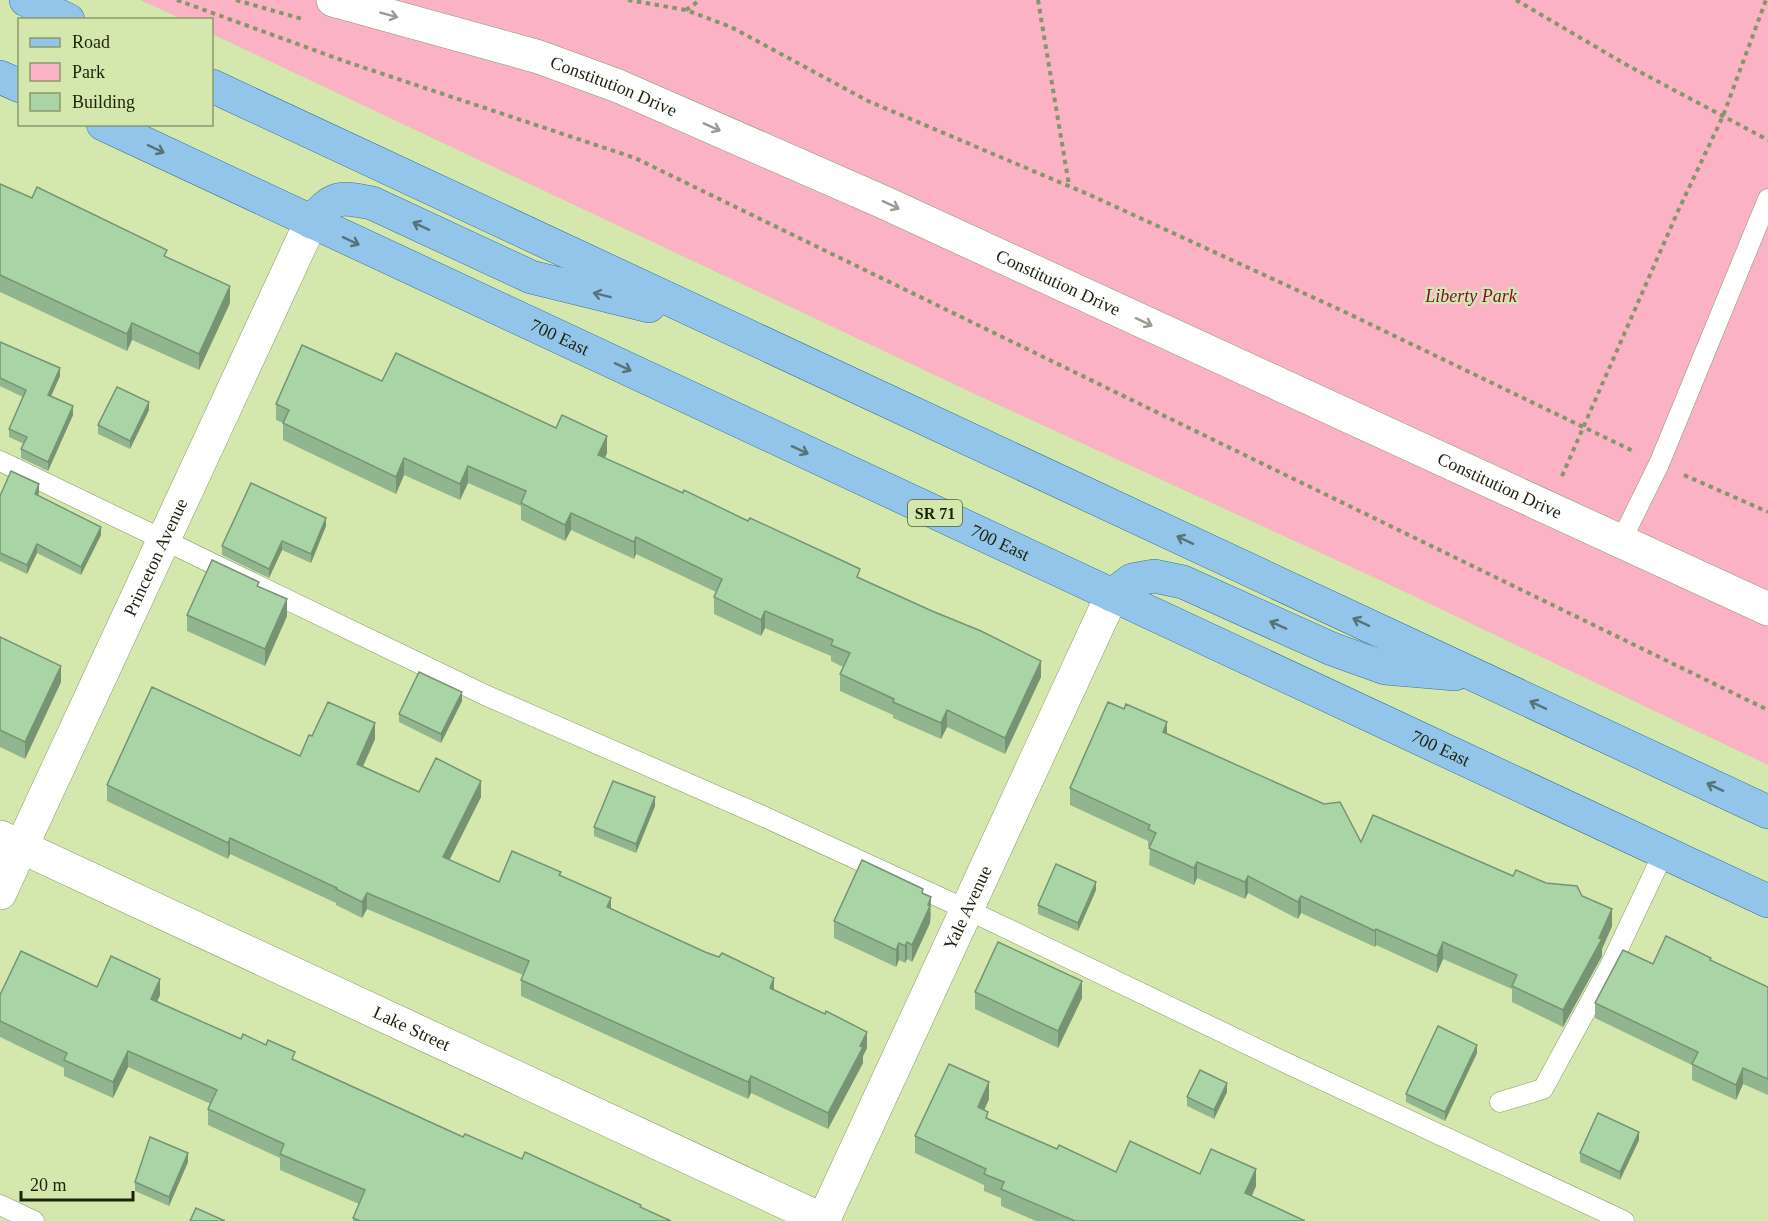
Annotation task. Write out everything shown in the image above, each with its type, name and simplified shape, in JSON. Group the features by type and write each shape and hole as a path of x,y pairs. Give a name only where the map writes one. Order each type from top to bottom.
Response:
{"main road":[{"path":"26,0 64,18"},
{"path":"0,77 18,85"},
{"path":"213,86 1768,812"},
{"name":"700 East","path":"107,126 1768,901"},
{"path":"311,222 328,203 348,198 372,203 531,277 720,323"},
{"path":"1112,595 1132,580 1154,576 1182,582 1332,650 1385,668 1475,675"}],"street":[{"name":"Constitution Drive","path":"333,0 528,54 618,86 883,202 1768,609"},
{"name":"Princeton Avenue","path":"0,893 11,842 164,539 311,222"},
{"name":"Yale Avenue","path":"824,1221 1112,595"},
{"name":"Lake Street","path":"11,842 824,1221"}],"lane":[{"path":"1621,541 1659,464 1768,199"},
{"path":"0,460 485,695 758,814 966,910 1624,1221"},
{"path":"1500,1102 1544,1089 1610,966 1664,852"},
{"path":"0,1205 34,1221"}],"path":[{"path":"177,0 344,61 634,158 1768,710"},
{"path":"628,0 686,10 731,27 868,101 1069,186 1347,314 1659,464 1768,512"},
{"path":"686,10 700,0"},
{"path":"1038,0 1069,186"},
{"path":"1516,0 1625,64 1768,140"},
{"path":"1560,482 1678,211 1723,116 1766,0"}],"green space":[{"name":"Liberty Park","path":"140,0 1768,0 1768,765 1386,583 979,396 213,34 213,18 180,18"}],"building":[{"path":"0,184 32,198 37,187 167,250 164,256 230,286 199,354 132,323 127,334 0,275"},
{"path":"0,342 60,368 48,395 73,406 48,462 21,449 27,437 9,429 26,390 0,378"},
{"path":"302,345 382,381 396,353 556,428 562,415 607,436 598,455 683,493 684,490 748,521 750,518 828,554 860,569 857,577 981,631 1041,661 1005,738 947,710 941,723 893,702 894,699 840,674 850,653 831,645 833,640 765,611 761,620 714,597 722,579 636,537 634,542 571,513 565,525 521,503 526,491 468,466 460,484 404,458 396,477 283,423 289,410 276,404"},
{"path":"117,387 149,402 130,441 98,425"},
{"path":"11,471 39,484 35,494 101,527 81,567 37,544 27,565 0,553 0,496"},
{"path":"251,483 326,518 311,554 282,541 269,569 222,546"},
{"path":"212,560 259,582 257,586 287,599 265,649 187,615"},
{"path":"0,637 61,666 25,742 0,730"},
{"path":"419,672 462,692 441,734 399,714"},
{"path":"152,687 300,756 328,702 375,723 357,764 419,792 436,758 481,781 443,857 499,882 512,851 561,872 559,875 611,898 607,907 705,952 719,957 722,953 774,978 770,988 825,1014 826,1011 867,1032 860,1046 863,1047 828,1113 751,1076 748,1082 521,980 529,961 367,893 362,902 230,838 228,843 107,785"},
{"path":"1108,702 1124,709 1126,704 1167,722 1163,732 1324,804 1340,802 1361,842 1373,815 1513,876 1516,870 1546,883 1577,886 1582,896 1612,909 1599,938 1602,939 1563,1010 1512,986 1517,975 1443,942 1437,956 1376,929 1375,931 1301,896 1298,902 1248,876 1245,882 1197,862 1194,868 1149,848 1156,833 1148,829 1150,825 1070,788"},
{"path":"613,781 655,797 636,844 594,827"},
{"path":"862,860 923,889 922,893 931,897 928,905 930,906 912,945 907,942 905,946 899,943 896,950 834,921"},
{"path":"1056,864 1096,882 1078,923 1038,905"},
{"path":"1666,936 1768,987 1768,1079 1743,1068 1736,1085 1692,1064 1698,1052 1595,1003 1623,950 1653,964"},
{"path":"998,942 1082,981 1058,1031 975,992"},
{"path":"21,951 97,987 111,956 160,979 151,999 241,1039 243,1034 266,1045 268,1040 295,1052 292,1059 463,1137 465,1134 522,1159 525,1152 671,1221 360,1221 353,1218 365,1190 280,1154 284,1144 208,1109 217,1090 128,1051 113,1082 64,1060 67,1053 0,1021 0,995"},
{"path":"1438,1026 1477,1045 1445,1112 1406,1094"},
{"path":"949,1064 989,1082 978,1107 988,1112 986,1118 1057,1149 1059,1145 1116,1172 1130,1141 1200,1174 1211,1149 1256,1169 1245,1193 1305,1221 1075,1221 1001,1189 1004,1182 984,1174 986,1169 915,1136"},
{"path":"1200,1070 1227,1083 1214,1110 1187,1097"},
{"path":"1598,1113 1639,1132 1620,1172 1580,1153"},
{"path":"150,1137 188,1153 169,1197 135,1182"},
{"path":"196,1208 225,1221 190,1221"}]}
